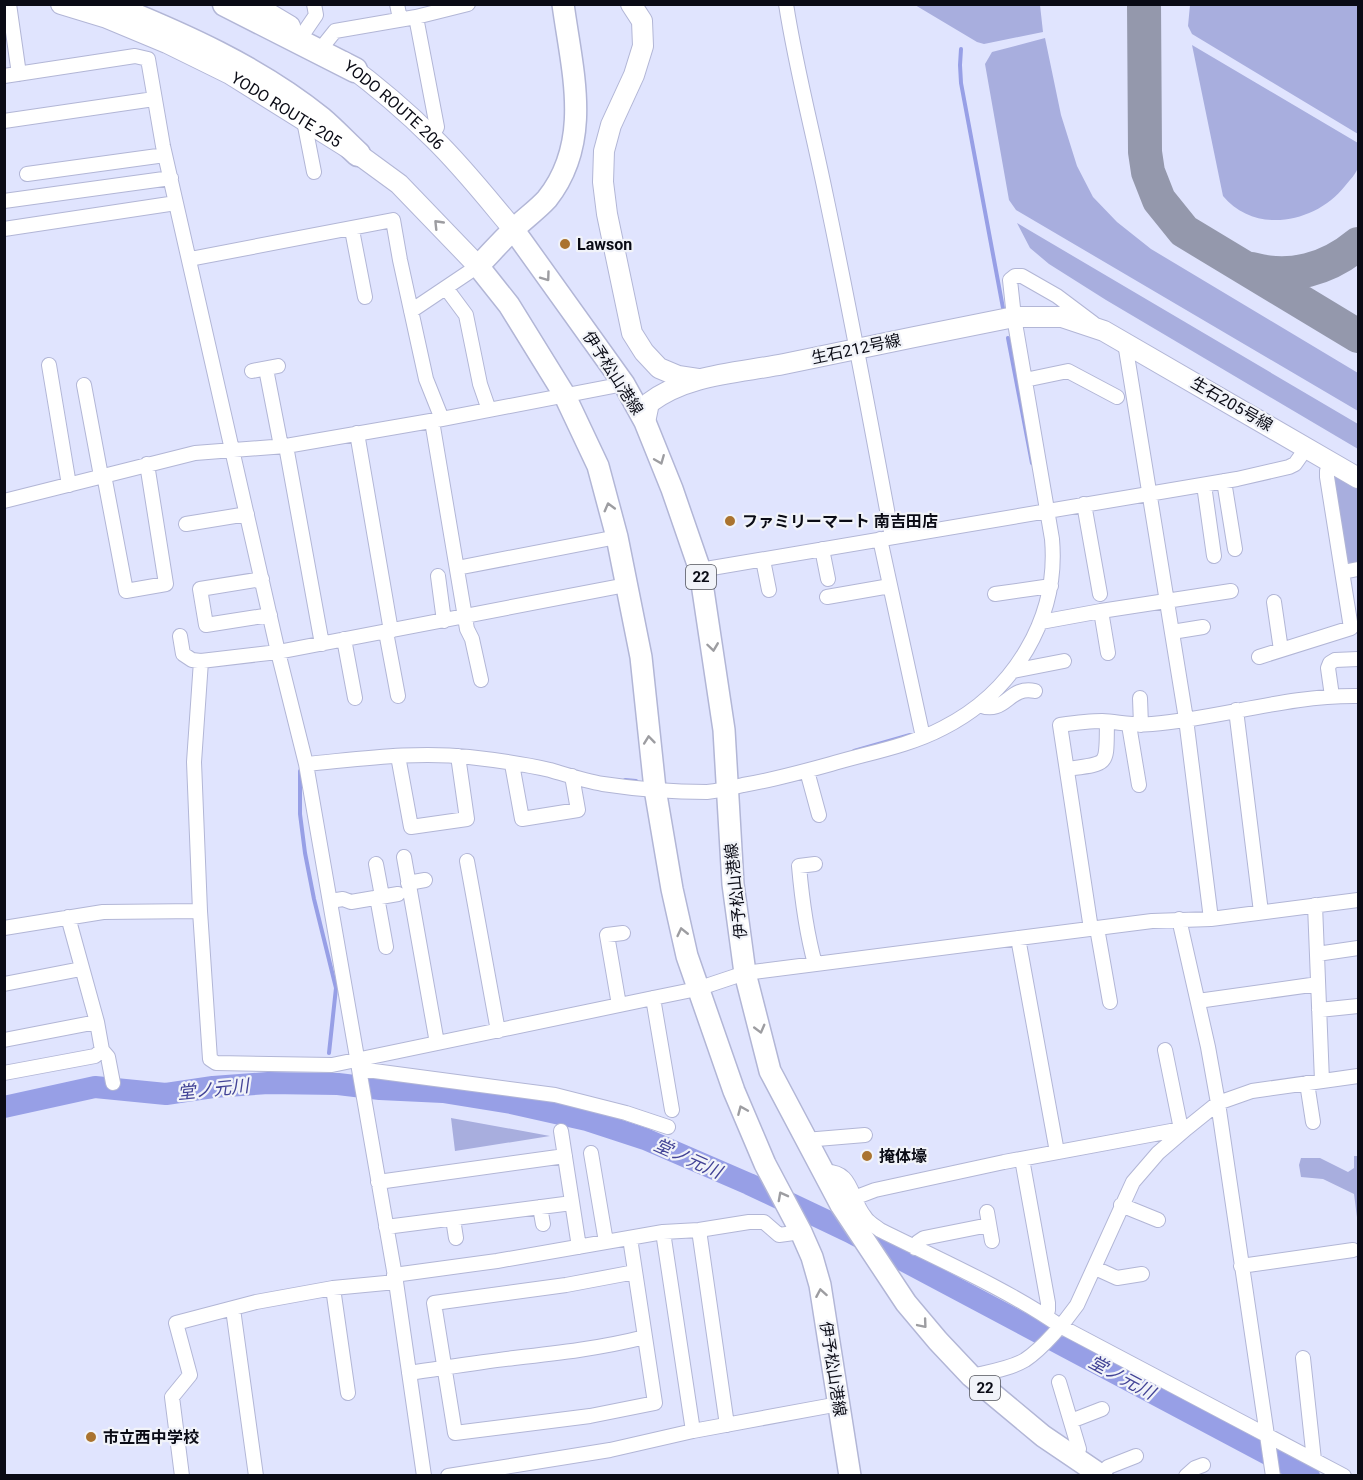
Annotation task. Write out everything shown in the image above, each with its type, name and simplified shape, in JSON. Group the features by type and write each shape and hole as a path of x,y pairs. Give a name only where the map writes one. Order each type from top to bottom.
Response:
{"highway":[{"path":"106,4 161,26 222,56 275,86 321,120 358,154"},
{"path":"225,4 258,9 355,70"}],"main road":[{"path":"478,266 513,229 547,199 571,156 578,107 563,4"},
{"name":"伊予松山港線","path":"513,229 624,384 645,422 672,489 700,570 724,730 733,884 745,973 770,1071 822,1172 847,1201 888,1278 938,1341 971,1376 1013,1412 1102,1475"},
{"name":"伊予松山港線","path":"478,266 509,305 564,394 598,466 617,537 641,657 654,789 687,956 734,1091 765,1164 812,1257 820,1285 850,1476"}],"street":[{"path":"9,4 9,79 135,56 148,59 165,154 278,652 306,764 395,1279 424,1476"},
{"name":"YODO ROUTE 205","path":"61,4 107,18 167,43 230,74 358,154 399,184 478,266"},
{"path":"303,34 316,15 314,4"},
{"path":"397,4 400,19"},
{"path":"323,46 335,31 416,17 468,4"},
{"path":"631,4 642,21 643,46 634,75 611,125 604,151 603,182 607,214 632,333 659,368 678,376 698,379"},
{"path":"786,4 794,57 858,348 886,538 890,586 922,732"},
{"name":"YODO ROUTE 206","path":"258,9 323,46 377,87 432,136 513,229"},
{"path":"416,17 437,127 432,136"},
{"path":"13,124 87,116 154,99"},
{"path":"304,121 314,172"},
{"path":"27,174 165,154"},
{"path":"4,201 171,178"},
{"path":"4,229 46,229 122,218 177,203"},
{"path":"189,259 352,230 393,220 426,380 437,420 457,568 476,673"},
{"path":"352,230 364,297"},
{"path":"411,311 478,266"},
{"path":"306,764 424,754 458,756 512,764 602,784 710,792 807,771 963,717 979,705 1013,671 1026,652 1041,622 1051,586 1054,553 1014,317 1010,280 1015,276 1022,276 1057,296 1104,331"},
{"path":"446,288 466,315 480,384 489,410"},
{"name":"生石212号線","path":"698,379 1014,317 1062,318 1104,331"},
{"name":"生石205号線","path":"1104,331 1359,478"},
{"path":"1125,343 1186,719 1211,919"},
{"path":"53,369 69,484"},
{"path":"265,369 284,446 322,644"},
{"path":"1025,380 1068,371 1117,397"},
{"path":"645,422 649,403 660,395 698,379"},
{"path":"4,501 195,453 284,446 437,420 624,384"},
{"path":"84,385 126,591 166,584 147,464"},
{"path":"357,433 398,696"},
{"path":"700,570 1224,481 1289,467 1295,464 1307,447"},
{"path":"1259,657 1351,628 1327,477 1327,471 1332,463"},
{"path":"1224,481 1235,549"},
{"path":"1204,485 1214,556"},
{"path":"1084,504 1100,594"},
{"path":"186,524 247,514"},
{"path":"457,568 617,537"},
{"path":"822,549 828,579"},
{"path":"763,560 770,590"},
{"path":"1343,572 1359,569"},
{"path":"438,576 444,621"},
{"path":"262,579 200,589 206,625 270,615"},
{"path":"180,636 183,654 192,660 201,661 278,652 626,585"},
{"path":"827,597 890,586"},
{"path":"995,594 1051,586"},
{"path":"1041,622 1231,591"},
{"path":"1274,602 1281,650"},
{"path":"1101,611 1108,653"},
{"path":"1172,632 1203,627"},
{"path":"344,639 355,698"},
{"path":"1332,696 1328,668 1330,663 1335,660 1359,659"},
{"path":"201,661 195,762 200,911 210,1059 216,1063 359,1067 471,1082 555,1095 626,1113 668,1127"},
{"path":"1013,671 1064,661"},
{"path":"979,705 994,708 1017,692 1026,689 1035,691"},
{"path":"1110,1002 1094,928 1060,725 1107,722 1135,725 1332,696 1359,696"},
{"path":"1139,785 1135,725 1140,698"},
{"path":"1236,710 1262,912"},
{"path":"1067,769 1103,762 1106,756 1107,722"},
{"path":"398,756 411,827 468,819 458,756"},
{"path":"512,764 522,819 578,810 572,776"},
{"path":"807,771 819,815"},
{"path":"404,857 408,883 423,930 432,982 437,1043"},
{"path":"467,861 480,894 492,959 498,1031"},
{"path":"376,864 386,947"},
{"path":"815,864 799,866 803,909 815,964"},
{"path":"408,883 425,880"},
{"path":"330,901 343,899 351,902 398,894"},
{"path":"359,1067 437,1043 653,998 697,988 745,973 1094,928 1179,919 1211,919 1359,900"},
{"path":"1315,905 1322,1081"},
{"path":"4,928 103,912 200,911"},
{"path":"68,917 97,1022 102,1050 108,1057 113,1083"},
{"path":"1179,919 1218,1103 1273,1474"},
{"path":"619,1005 607,935 623,933"},
{"path":"1018,938 1057,1152"},
{"path":"1317,954 1359,948"},
{"path":"4,984 81,969"},
{"path":"1198,1001 1318,984"},
{"path":"653,998 672,1110"},
{"path":"1319,1010 1359,1006"},
{"path":"4,1040 97,1022"},
{"path":"4,1073 95,1056 102,1050"},
{"path":"1165,1050 1184,1128"},
{"path":"971,1376 1020,1362 1037,1350 1059,1327 1077,1305 1133,1182 1184,1128 1218,1103 1252,1091 1359,1077"},
{"path":"1307,1083 1313,1122"},
{"path":"1184,1128 875,1190 847,1201 880,1230 1046,1316 1059,1327 1268,1439 1344,1476"},
{"path":"561,1131 579,1246"},
{"path":"805,1140 865,1134"},
{"path":"591,1153 606,1242"},
{"path":"378,1182 565,1156"},
{"path":"1022,1159 1048,1303 1046,1316"},
{"path":"386,1227 572,1203"},
{"path":"1121,1205 1158,1220"},
{"path":"540,1207 543,1224"},
{"path":"453,1219 456,1239"},
{"path":"915,1248 924,1238 988,1219 992,1241"},
{"path":"182,1476 172,1397 190,1375 176,1323 233,1308 333,1288 663,1232 699,1230 750,1222 764,1222 779,1235 800,1230"},
{"path":"699,1230 728,1425"},
{"path":"663,1232 693,1431"},
{"path":"630,1238 655,1403 590,1416 455,1433 434,1303 566,1286 635,1272"},
{"path":"1241,1266 1353,1250"},
{"path":"1095,1268 1117,1278 1142,1274"},
{"path":"333,1288 348,1393"},
{"path":"233,1308 256,1476"},
{"path":"409,1373 569,1353 645,1337"},
{"path":"1303,1358 1314,1460"},
{"path":"1059,1382 1079,1449 1075,1457"},
{"path":"448,1476 610,1450 693,1431 839,1404"},
{"path":"1071,1421 1102,1409"},
{"path":"1102,1475 1108,1467 1136,1456"},
{"path":"1186,1476 1195,1468 1203,1465"}],"shaded area":[{"path":"915,5 1040,5 1043,32 984,44"},
{"path":"1190,5 1358,5 1358,134 1192,34 1188,26"},
{"path":"1045,38 1061,115 1077,166 1093,197 1117,222 1151,249 1358,373 1358,411 1016,210 1009,200 985,64 992,52"},
{"path":"1192,45 1358,143 1359,164 1357,169 1333,199 1302,216 1285,220 1268,220 1251,216 1236,208 1223,196"},
{"path":"1017,223 1358,424 1358,449 1049,264 1030,248"},
{"path":"1335,475 1358,488 1358,564 1352,565 1345,560 1332,480"},
{"path":"451,1118 550,1136 455,1151"},
{"path":"1354,1156 1358,1156 1358,1225 1354,1194 1323,1179 1301,1177 1299,1165 1301,1158 1320,1158 1348,1172 1354,1168"}],"waterway":[{"path":"961,49 961,83 1003,308"},
{"path":"1008,338 1032,463"},
{"path":"854,751 910,735"},
{"path":"300,771 300,814 305,853 336,988 329,1053"},
{"path":"625,780 636,781"},
{"name":"堂ノ元川","path":"4,1107 95,1087 166,1094 213,1087 268,1083 338,1084 443,1092 511,1103 587,1120 645,1139 749,1184 850,1232 1309,1476"}],"taxiway":[{"path":"1144,4 1145,152 1148,172 1159,200 1184,231 1358,336"},
{"path":"1252,269 1280,273 1308,270 1334,260 1358,244"}],"place":[{"name":"Lawson","path":"565,244"},
{"name":"ファミリーマート 南吉田店","path":"730,521"},
{"name":"掩体壕","path":"867,1156"},
{"name":"市立西中学校","path":"91,1437"}]}
